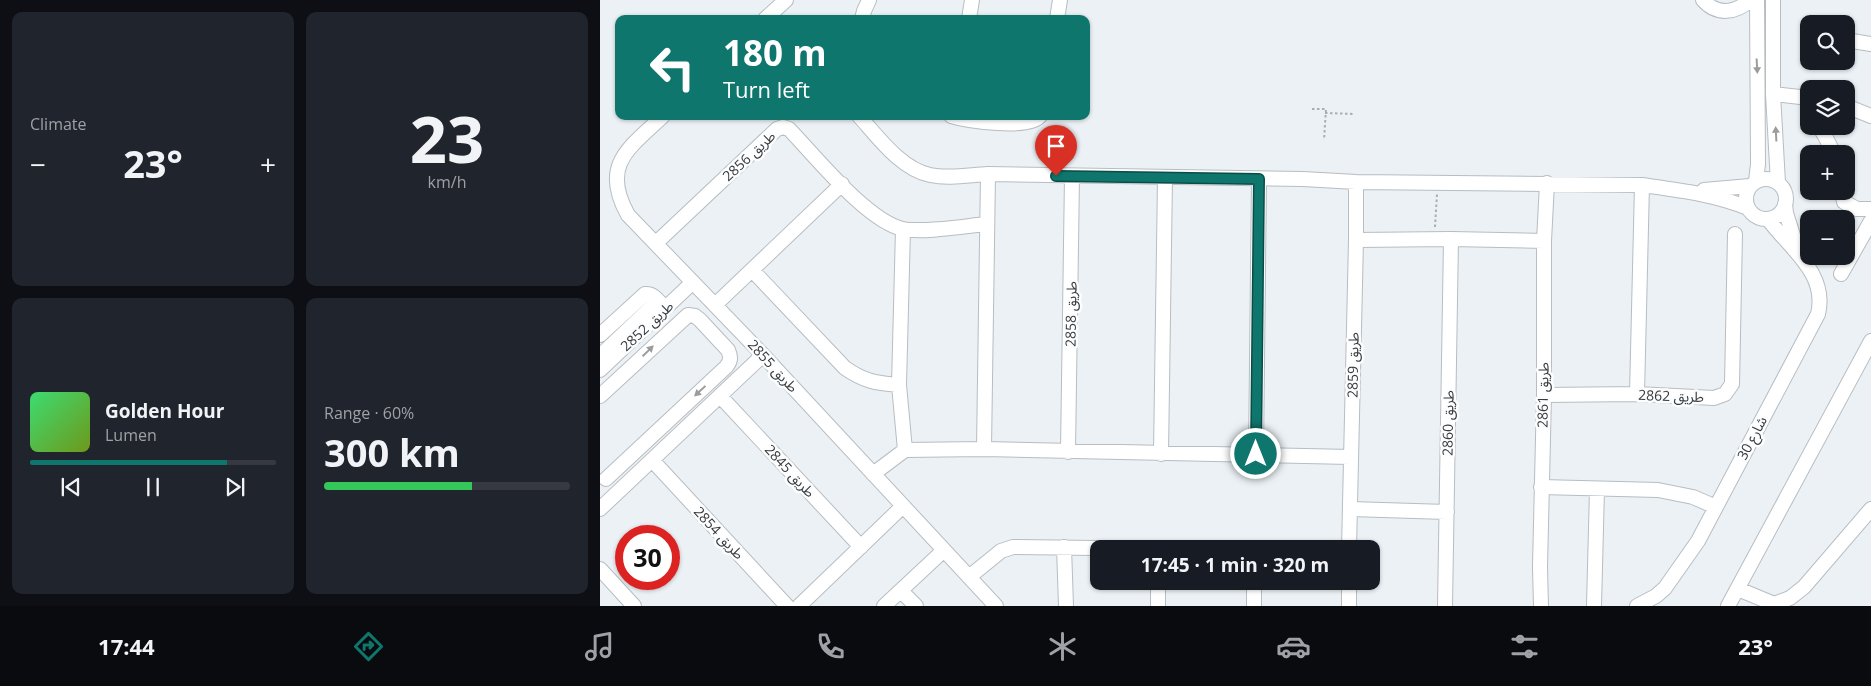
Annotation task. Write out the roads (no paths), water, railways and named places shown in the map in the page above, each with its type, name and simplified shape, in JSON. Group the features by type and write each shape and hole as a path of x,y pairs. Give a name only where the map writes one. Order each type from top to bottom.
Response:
{"street":[{"path":"770,15 786,0"},
{"path":"863,15 869,0"},
{"path":"970,15 972,0"},
{"path":"1058,15 1060,0"},
{"path":"1703,0 1709,6 1718,9 1736,10 1750,0"},
{"path":"1748,208 1745,201 1746,193 1753,183 1758,164 1757,0"},
{"name":"شارع 30","path":"1772,0 1778,183 1784,189 1786,213 1799,254"},
{"path":"1736,10 1748,21 1756,33"},
{"path":"1855,41 1871,44"},
{"path":"1774,94 1800,97"},
{"path":"1855,110 1871,116"},
{"name":"طريق 2855","path":"659,120 632,145 621,159 616,188 619,199 628,215 763,355 902,507 996,606"},
{"path":"864,120 899,159 928,175 945,177 988,174 1356,182 1547,183 1642,185 1688,192 1753,183 1763,178 1771,179 1778,183"},
{"path":"970,120 988,123 1030,123 1037,120"},
{"name":"طريق 2856","path":"656,243 777,129 783,127 790,129 868,211 885,222 903,229 987,224"},
{"path":"984,449 988,174"},
{"name":"طريق 2858","path":"1068,452 1072,176"},
{"path":"1161,454 1165,178"},
{"path":"1256,454 1259,179"},
{"name":"طريق 2859","path":"1349,540 1356,182"},
{"name":"طريق 2861","path":"1541,606 1544,242 1547,183"},
{"path":"715,305 842,184"},
{"path":"1637,394 1642,185"},
{"name":"شارع 30","path":"1637,606 1656,596 1672,579 1698,541 1818,314 1820,302 1819,289 1814,277 1799,254 1768,219 1753,215 1748,208 1722,199 1688,192"},
{"path":"1844,200 1857,209 1871,209"},
{"path":"1768,219 1782,211 1785,204"},
{"path":"1841,274 1871,221"},
{"path":"903,229 900,385 905,450"},
{"name":"طريق 2862","path":"1544,395 1637,394 1714,398 1725,394 1732,384 1735,234"},
{"path":"1356,240 1451,239 1544,242"},
{"name":"طريق 2860","path":"1445,606 1451,239"},
{"path":"752,270 845,368 858,378 871,382 900,385"},
{"name":"طريق 2852","path":"603,360 662,304 693,282"},
{"path":"602,333 644,294 651,294 662,304 642,316 620,337 603,360 627,371"},
{"path":"625,312 642,316"},
{"path":"600,396 688,315 694,316 728,350 730,362 726,367 671,419 603,476 618,492"},
{"path":"602,333 620,337"},
{"path":"1728,606 1871,340"},
{"path":"600,509 763,355"},
{"name":"طريق 2845","path":"720,396 861,547"},
{"path":"671,419 683,431"},
{"path":"873,474 905,450 984,449 1351,457"},
{"name":"طريق 2854","path":"652,460 787,606"},
{"path":"1541,487 1676,492 1716,507"},
{"path":"1594,606 1597,489"},
{"path":"799,606 902,507"},
{"path":"1350,509 1446,512"},
{"path":"1738,589 1774,604 1790,598 1804,587 1871,509"},
{"path":"969,577 1000,551 1013,546 1090,548"},
{"path":"1064,547 1066,606"},
{"path":"884,606 943,551"},
{"path":"600,569 634,606"},
{"path":"901,590 916,606"},
{"path":"1158,590 1158,606"},
{"path":"1254,590 1254,606"},
{"path":"1349,590 1349,606"}]}
